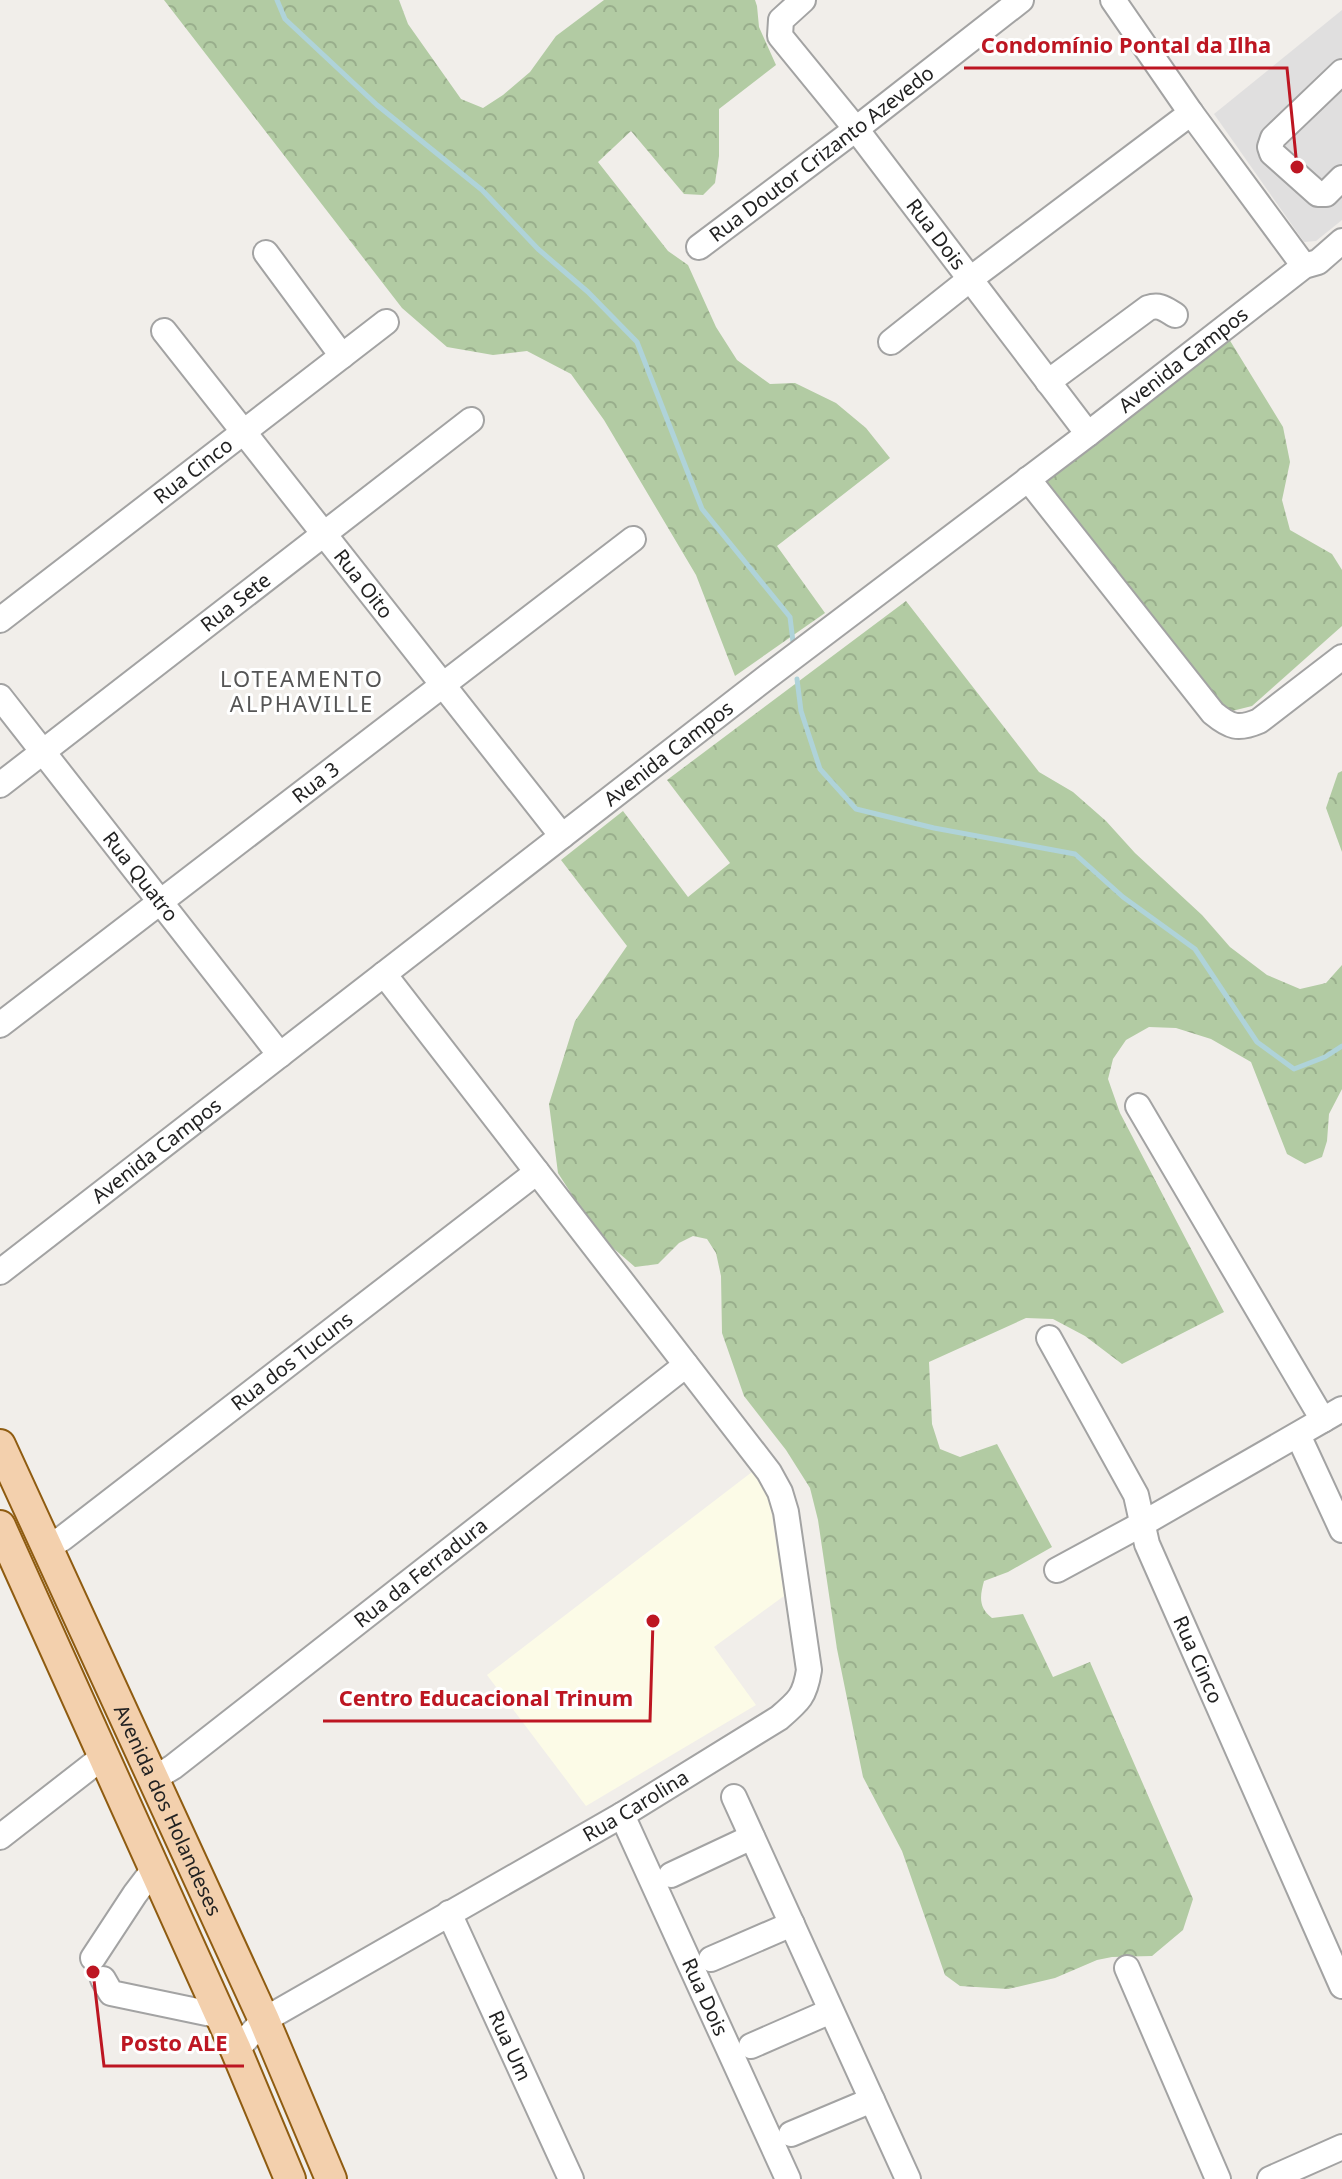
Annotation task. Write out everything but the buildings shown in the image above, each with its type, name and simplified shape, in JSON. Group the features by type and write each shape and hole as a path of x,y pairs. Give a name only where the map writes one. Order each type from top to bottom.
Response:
{"main road":[{"name":"Avenida dos Holandeses","path":"0,1445 264,2020 331,2179"},
{"name":"Avenida dos Holandeses","path":"0,1526 221,2016 290,2179"}],"street":[{"name":"Rua Dois","path":"803,0 781,20 780,36 856,129 1088,434"},
{"name":"Rua Doutor Crizanto Azevedo","path":"699,247 1021,0"},
{"path":"1113,0 1191,113 1304,266"},
{"path":"1342,72 1273,138 1270,147 1272,153 1318,194 1326,194 1342,178"},
{"path":"891,342 1191,113"},
{"name":"Avenida Campos","path":"0,1272 1304,266 1338,252"},
{"path":"266,253 342,356"},
{"path":"1048,382 1148,308 1164,307 1175,315"},
{"name":"Rua Cinco","path":"0,620 386,322"},
{"name":"Rua Oito","path":"164,331 562,836"},
{"name":"Rua Sete","path":"0,785 471,420"},
{"path":"1028,479 1213,713 1225,723 1237,727 1259,721 1342,657"},
{"name":"Rua 3","path":"0,1025 633,539"},
{"name":"Rua Quatro","path":"0,697 280,1055"},
{"name":"Rua Carolina","path":"236,2050 264,2020 622,1815 779,1718 800,1700 807,1685 809,1670 786,1512 769,1472 384,974"},
{"path":"1057,1570 1332,1414 1138,1106"},
{"name":"Rua dos Tucuns","path":"47,1548 537,1172"},
{"name":"Rua Cinco","path":"1049,1338 1136,1495 1147,1544 1342,1986"},
{"name":"Rua da Ferradura","path":"153,1779 186,1757 686,1365"},
{"path":"1298,1435 1342,1530"},
{"path":"0,1837 104,1756"},
{"path":"734,1797 908,2179"},
{"name":"Rua Dois","path":"622,1815 788,2179"},
{"path":"671,1875 752,1837"},
{"path":"154,1869 135,1894 98,1969 111,1993 221,2016"},
{"name":"Rua Um","path":"449,1913 571,2179"},
{"path":"711,1959 792,1924"},
{"path":"1127,1968 1218,2179"},
{"path":"751,2046 831,2011"},
{"path":"791,2134 872,2100"},
{"path":"1270,2179 1342,2147"}],"shaded area":[{"path":"1342,10 1342,220 1316,241 1304,242 1214,114"},
{"path":"752,1472 769,1496 784,1596 714,1647 756,1705 586,1806 487,1675"}],"green space":[{"path":"164,0 399,0 408,24 461,99 483,108 530,72 556,36 604,0 755,0 759,27 776,65 719,109 719,156 715,183 703,195 684,194 631,131 598,162 668,251 688,265 716,327 737,360 770,384 795,383 836,403 866,428 890,458 777,546 825,613 735,676 696,575 604,420 571,374 527,351 493,355 447,347 402,308"},
{"path":"1229,339 1283,427 1290,462 1282,500 1290,530 1332,554 1342,570 1342,626 1252,706 1228,712 1040,483"},
{"path":"906,601 1039,772 1073,792 1106,821 1135,853 1202,915 1230,947 1267,975 1300,989 1326,983 1342,965 1342,1089 1329,1114 1322,1157 1305,1164 1287,1154 1251,1062 1211,1039 1176,1028 1149,1027 1126,1040 1113,1059 1108,1079 1120,1113 1224,1312 1122,1364 1085,1336 1053,1319 1026,1318 929,1362 932,1424 940,1449 960,1457 997,1444 1052,1547 1008,1572 984,1581 981,1596 984,1610 992,1618 1023,1614 1053,1677 1090,1662 1193,1899 1183,1930 1152,1956 1097,1960 1055,1978 1008,1989 960,1986 945,1975 902,1851 863,1777 837,1649 818,1520 810,1488 786,1450 744,1396 722,1333 721,1276 716,1253 707,1239 693,1236 679,1243 658,1264 635,1267 597,1234 558,1173 549,1104 575,1021 627,946 561,860 623,811 688,897 730,863 667,780"},
{"path":"1342,771 1342,852 1326,808 1338,773"}],"waterway":[{"path":"277,0 285,19 377,105 482,190 538,249 588,292 637,342 702,509 790,617 793,642"},
{"path":"797,679 801,711 820,769 856,809 934,828 1075,854 1123,897 1195,949 1257,1042 1294,1069 1325,1057 1342,1046"}],"place":[{"name":"Condomínio Pontal da Ilha","path":"1297,167"},
{"name":"Centro Educacional Trinum","path":"653,1621"},
{"name":"Posto ALE","path":"93,1972"}],"district":[{"name":"LOTEAMENTO ALPHAVILLE","path":"302,692"}]}
